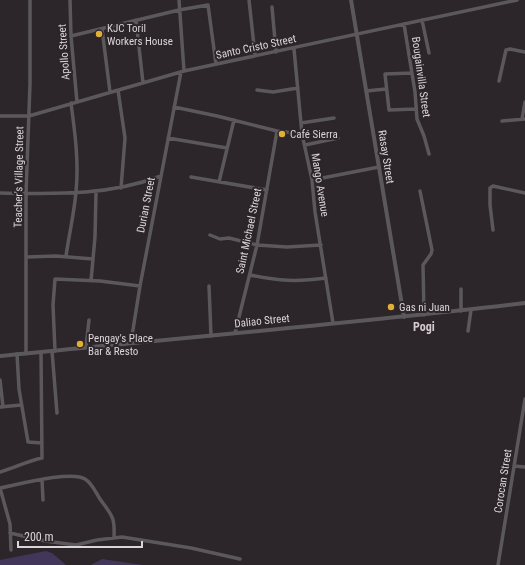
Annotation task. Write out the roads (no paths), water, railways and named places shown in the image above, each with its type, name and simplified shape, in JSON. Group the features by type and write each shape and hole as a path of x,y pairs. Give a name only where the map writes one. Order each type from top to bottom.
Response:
{"street":[{"name":"Teacher's Village Street","path":"26,353 26,193 29,116 30,0"},
{"name":"Apollo Street","path":"70,0 71,36 77,102"},
{"name":"Durian Street","path":"131,342 168,138 183,72 179,0"},
{"path":"249,0 255,55"},
{"name":"Rasay Street","path":"352,0 404,317"},
{"path":"492,0 493,5"},
{"name":"Santo Cristo Street","path":"0,116 29,116 110,92 216,64 517,0"},
{"path":"71,36 179,10 208,5 216,64"},
{"path":"272,7 276,52"},
{"path":"136,20 143,83"},
{"path":"422,20 429,53"},
{"name":"Bougainvilla Street","path":"404,24 412,73 417,119 429,154"},
{"path":"102,29 110,92"},
{"name":"Mango Avenue","path":"294,48 302,134 312,180 333,323"},
{"path":"499,81 506,50 510,49 525,52"},
{"path":"412,73 385,74 386,89 389,110 416,109"},
{"path":"257,90 273,92 298,88"},
{"path":"366,91 386,89"},
{"path":"118,90 125,138 121,188"},
{"path":"502,121 524,119 525,102"},
{"path":"66,256 76,193 77,148 71,103"},
{"path":"174,108 234,120 277,131 302,134"},
{"path":"301,123 334,118"},
{"path":"219,182 234,120"},
{"name":"Saint Michael Street","path":"235,333 257,245 277,131"},
{"path":"168,138 227,148"},
{"path":"305,145 338,138"},
{"path":"312,180 379,167"},
{"path":"0,193 96,192 134,185 162,176"},
{"path":"191,177 267,190"},
{"path":"493,230 490,205 490,188 493,186 525,193"},
{"path":"420,191 432,250 431,254 423,265 424,315"},
{"path":"91,281 96,237 96,192"},
{"path":"210,235 220,239 229,238 257,245 287,247 321,245"},
{"path":"27,257 66,256 93,259"},
{"path":"250,276 290,281 326,278"},
{"path":"57,413 53,351 53,305 55,279 140,286"},
{"path":"209,286 211,336"},
{"path":"461,290 461,311"},
{"name":"Daliao Street","path":"0,356 131,342 211,336 424,315 525,303"},
{"path":"468,331 471,310"},
{"path":"86,347 89,320"},
{"path":"0,472 10,470 31,460 42,458 41,352"},
{"path":"17,354 18,379 28,442 42,443"},
{"path":"0,380 1,407 22,405"},
{"name":"Corocan Street","path":"498,565 525,400"},
{"path":"514,466 525,467"},
{"path":"11,550 10,524 0,488 42,480 77,476 87,481 114,518 114,538"},
{"path":"42,480 43,500"},
{"path":"0,510 5,506"},
{"path":"10,533 46,541 76,545 122,537 240,558"}],"place":[{"name":"KJC Toril Workers House","path":"99,34"},
{"name":"Café Sierra","path":"282,134"},
{"name":"Gas ni Juan","path":"391,307"},
{"name":"Pengay's Place Bar & Resto","path":"80,344"}],"district":[{"name":"Pogi","path":"424,327"}]}
